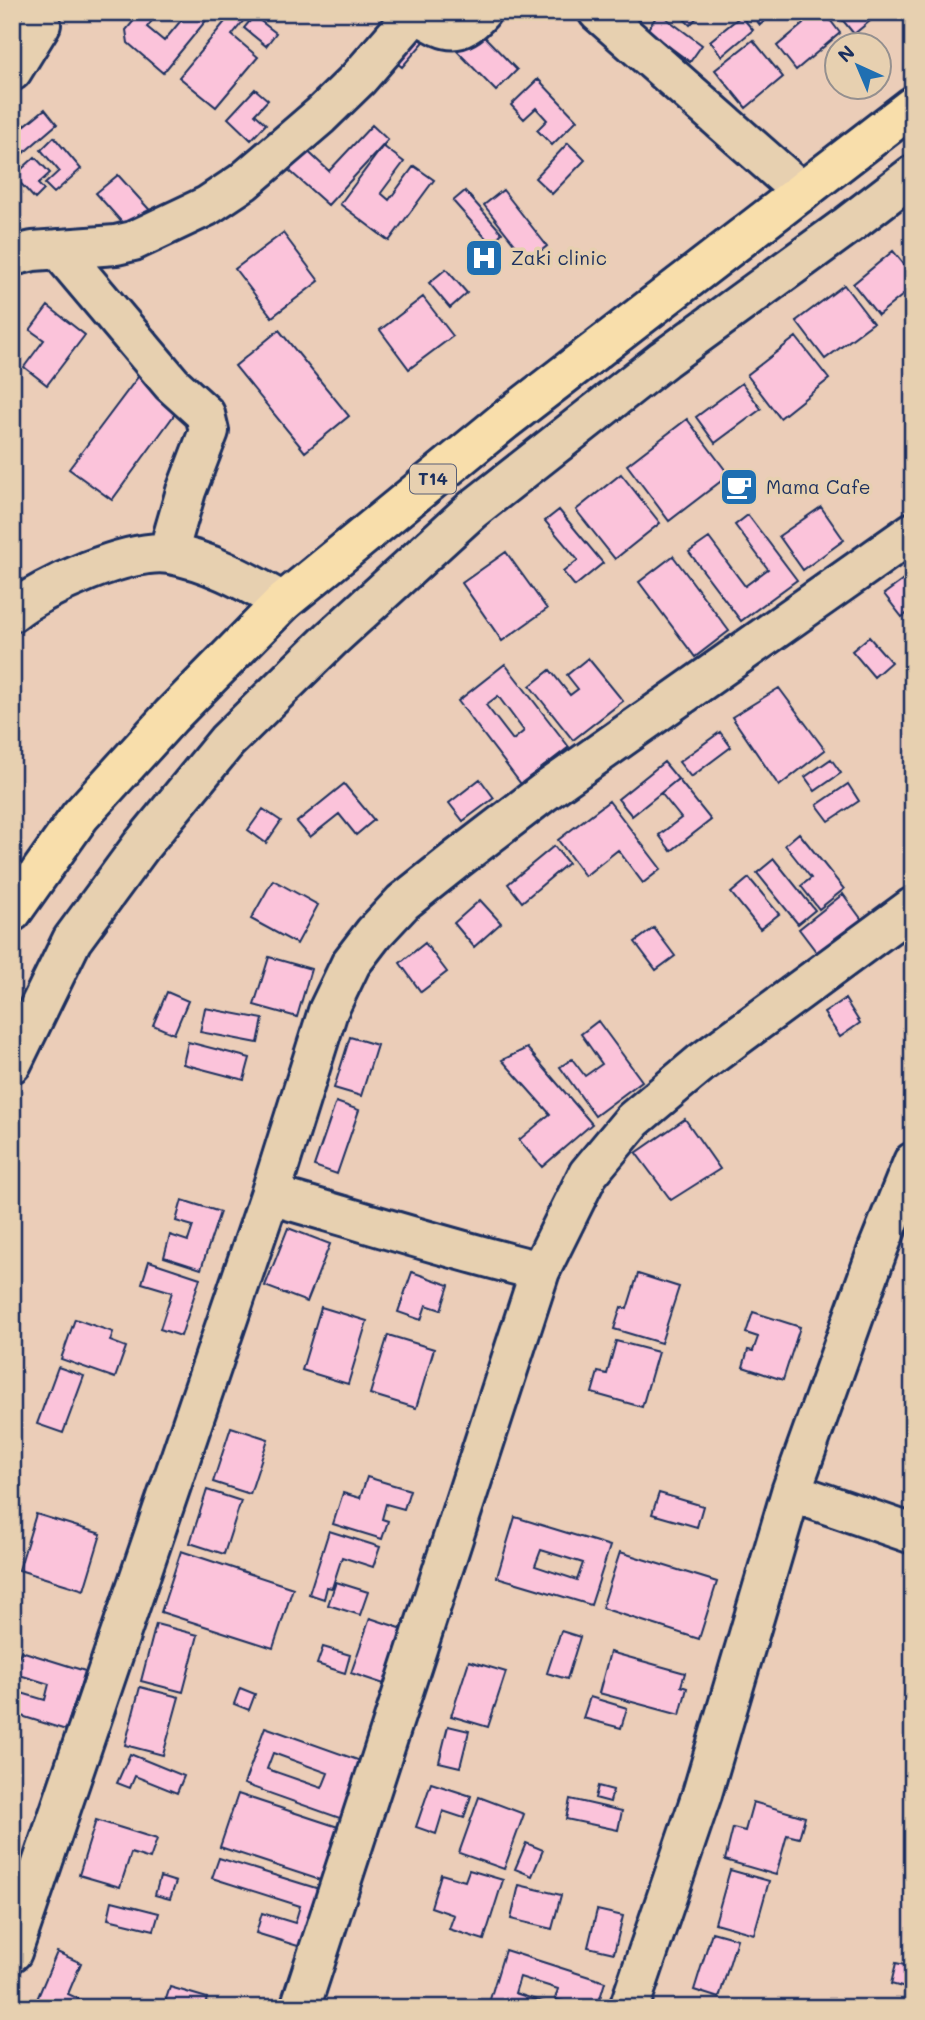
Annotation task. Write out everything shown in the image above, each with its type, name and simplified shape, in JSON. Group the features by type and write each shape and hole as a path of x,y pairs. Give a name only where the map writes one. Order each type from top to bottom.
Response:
{"highway":[{"name":"T14","path":"12,912 80,816 171,716 283,602 503,421 913,106"}],"street":[{"path":"12,256 132,241 207,206 243,182 320,116 358,79 410,19 423,16 440,27 458,30 470,24 481,12"},
{"path":"597,12 802,192"},
{"path":"12,71 37,26"},
{"path":"12,1063 72,940 141,846 227,741 331,639 472,510 664,359 848,225 913,174"},
{"path":"58,249 172,384 205,414 209,431 186,491 168,553"},
{"path":"12,1952 270,1195 328,1011 351,963 403,902 543,793 913,532"},
{"path":"12,612 71,578 118,559 168,553 224,570 283,602"},
{"path":"300,2008 540,1271 588,1174 633,1120 701,1063 913,907"},
{"path":"629,2008 702,1794 791,1492 878,1249 913,1162"},
{"path":"270,1195 459,1251 540,1271"},
{"path":"791,1492 913,1534"}],"building":[{"path":"141,12 159,12 147,27 164,41 188,12 213,12 163,73 128,43 126,30"},
{"path":"233,12 245,12 248,15 232,35 258,57 216,107 179,77"},
{"path":"624,12 644,12 635,22"},
{"path":"677,12 702,12 690,25"},
{"path":"750,12 775,12 760,25"},
{"path":"794,12 824,12 839,32 824,32 824,46 796,70 777,46 803,24"},
{"path":"836,12 881,12 856,32 852,32"},
{"path":"659,13 702,45 690,62 647,30"},
{"path":"254,16 276,33 266,46 244,28"},
{"path":"741,16 753,30 722,56 710,41"},
{"path":"414,24 429,36 402,67 387,55"},
{"path":"477,29 517,70 496,91 456,50"},
{"path":"753,40 783,77 746,108 715,70"},
{"path":"538,79 577,120 552,145 537,130 547,120 536,108 524,119 511,105"},
{"path":"255,89 268,100 255,114 266,124 251,140 228,118"},
{"path":"45,109 57,124 21,155 12,144 12,136"},
{"path":"372,125 388,140 328,205 283,165 301,145 329,171"},
{"path":"54,137 81,169 54,193 45,184 59,171 41,150"},
{"path":"568,143 585,160 552,194 535,178"},
{"path":"383,146 404,162 381,193 389,200 414,166 434,180 389,241 340,204"},
{"path":"35,157 50,173 38,184 44,190 35,199 14,176"},
{"path":"118,175 156,217 134,236 96,193"},
{"path":"503,190 547,246 528,261 484,205"},
{"path":"465,191 502,233 491,244 453,201"},
{"path":"283,233 319,281 272,317 235,269"},
{"path":"893,251 913,275 913,287 878,315 853,284"},
{"path":"446,269 467,293 450,308 429,283"},
{"path":"844,285 873,323 825,359 796,321"},
{"path":"423,297 453,336 409,369 380,330"},
{"path":"48,306 85,335 47,385 24,367 44,340 30,330"},
{"path":"279,330 349,416 305,452 235,366"},
{"path":"796,337 829,379 780,418 747,375"},
{"path":"144,369 185,400 112,500 69,469"},
{"path":"742,383 761,409 715,443 696,417"},
{"path":"687,419 729,475 669,521 627,465"},
{"path":"621,474 660,523 615,559 576,510"},
{"path":"821,507 844,540 803,570 779,536"},
{"path":"559,510 603,563 575,586 563,572 578,560 545,521"},
{"path":"748,515 797,580 741,621 689,552 709,538 745,586 768,569 735,525"},
{"path":"506,552 547,609 502,641 462,583"},
{"path":"673,556 729,631 695,657 639,582"},
{"path":"913,573 913,609 902,617 884,594"},
{"path":"869,637 891,662 874,677 852,651"},
{"path":"588,658 623,701 573,740 530,686 550,670 570,695 578,689 567,675"},
{"path":"505,664 569,747 521,784 458,701","holes":["498,696 524,731 513,740 486,705"]},
{"path":"779,688 825,750 779,786 732,717"},
{"path":"720,732 731,747 691,777 679,762"},
{"path":"831,759 841,773 815,791 805,777"},
{"path":"664,762 678,779 632,816 618,799"},
{"path":"480,779 494,798 463,821 449,803"},
{"path":"678,779 711,820 671,851 659,835 681,818 661,793"},
{"path":"344,784 374,820 356,835 339,814 310,837 297,822"},
{"path":"848,784 859,801 829,821 817,805"},
{"path":"609,801 661,869 643,883 618,850 585,876 558,840"},
{"path":"263,809 281,821 266,843 248,830"},
{"path":"799,833 844,889 819,909 801,886 811,878 785,845"},
{"path":"554,846 568,863 522,902 508,884"},
{"path":"774,859 815,910 798,924 757,873"},
{"path":"749,878 779,914 760,929 731,893"},
{"path":"273,880 318,905 297,944 251,919"},
{"path":"843,894 865,924 821,958 799,929"},
{"path":"480,900 501,923 474,947 454,923"},
{"path":"654,928 675,956 656,970 635,942"},
{"path":"425,943 447,972 421,992 400,963"},
{"path":"269,957 311,969 297,1017 254,1005"},
{"path":"167,992 188,1001 174,1034 153,1025"},
{"path":"845,999 860,1023 840,1037 824,1013"},
{"path":"205,1008 263,1019 258,1043 200,1032"},
{"path":"598,1021 642,1081 595,1116 560,1067 572,1059 585,1076 602,1064 581,1034"},
{"path":"350,1037 377,1045 361,1096 334,1088"},
{"path":"188,1042 250,1058 244,1080 183,1064"},
{"path":"527,1048 592,1124 542,1167 519,1140 550,1114 502,1060"},
{"path":"336,1102 359,1110 337,1174 314,1166"},
{"path":"685,1119 720,1169 671,1200 636,1153"},
{"path":"182,1200 220,1212 201,1269 164,1257 170,1235 188,1241 193,1226 176,1221"},
{"path":"288,1228 330,1244 307,1302 265,1286"},
{"path":"149,1261 200,1278 181,1336 160,1329 172,1292 142,1283"},
{"path":"412,1272 449,1285 441,1310 426,1305 421,1320 398,1312"},
{"path":"638,1274 679,1287 661,1343 614,1329 621,1307 627,1309"},
{"path":"321,1307 367,1321 348,1384 302,1370"},
{"path":"753,1312 800,1327 783,1380 743,1367 748,1350 753,1351 758,1337 746,1333"},
{"path":"75,1319 113,1332 110,1341 126,1347 115,1378 61,1359"},
{"path":"388,1335 434,1349 416,1408 370,1394"},
{"path":"616,1341 658,1352 642,1407 592,1393 598,1372 607,1374"},
{"path":"58,1367 84,1376 63,1433 37,1424"},
{"path":"231,1427 268,1439 250,1494 213,1482"},
{"path":"367,1477 410,1490 404,1509 386,1504 382,1519 388,1521 382,1539 333,1524 343,1493 360,1498"},
{"path":"207,1490 241,1501 224,1554 190,1543"},
{"path":"659,1493 703,1506 697,1527 652,1514"},
{"path":"36,1514 101,1534 84,1590 19,1570"},
{"path":"515,1517 610,1546 591,1605 497,1577","holes":["541,1550 583,1563 577,1580 535,1566"]},
{"path":"329,1531 380,1547 373,1567 342,1557 332,1588 327,1587 324,1599 309,1594"},
{"path":"181,1551 293,1588 273,1648 161,1612"},
{"path":"620,1552 717,1582 699,1639 602,1608"},
{"path":"336,1582 368,1592 360,1615 328,1605"},
{"path":"370,1618 409,1631 390,1686 351,1673"},
{"path":"156,1624 198,1635 183,1692 141,1681"},
{"path":"561,1631 580,1637 567,1679 547,1673"},
{"path":"323,1647 350,1655 345,1673 317,1664"},
{"path":"21,1651 85,1671 66,1730 12,1713 18,1692 45,1700 49,1684 13,1673"},
{"path":"610,1652 685,1673 681,1686 687,1688 680,1715 599,1693"},
{"path":"469,1661 506,1672 488,1727 451,1716"},
{"path":"140,1687 179,1697 163,1755 125,1745"},
{"path":"240,1688 255,1694 249,1710 234,1704"},
{"path":"590,1697 627,1708 621,1728 583,1718"},
{"path":"448,1726 469,1731 460,1767 439,1762"},
{"path":"265,1727 372,1765 351,1822 244,1784","holes":["273,1753 328,1773 322,1788 267,1769"]},
{"path":"130,1754 184,1776 177,1793 135,1776 130,1788 117,1783"},
{"path":"431,1783 471,1796 464,1818 443,1811 436,1834 416,1827"},
{"path":"598,1786 613,1790 610,1802 595,1798"},
{"path":"238,1794 344,1829 326,1882 220,1847"},
{"path":"479,1797 524,1814 504,1869 459,1853"},
{"path":"570,1799 622,1811 618,1830 566,1819"},
{"path":"753,1802 805,1817 799,1838 787,1835 776,1875 725,1860 733,1828 745,1831"},
{"path":"96,1820 157,1839 150,1859 131,1853 120,1887 79,1875"},
{"path":"526,1843 543,1850 532,1876 515,1869"},
{"path":"219,1858 332,1893 314,1951 256,1933 262,1913 295,1923 300,1906 212,1878"},
{"path":"469,1870 503,1880 484,1940 449,1929 454,1915 431,1907 441,1874 465,1881"},
{"path":"730,1870 769,1881 754,1934 715,1923"},
{"path":"160,1877 176,1882 170,1899 155,1895"},
{"path":"519,1885 561,1895 552,1929 511,1919"},
{"path":"112,1901 159,1913 154,1930 108,1919"},
{"path":"597,1910 623,1916 614,1953 588,1947"},
{"path":"712,1932 737,1939 719,1998 694,1990"},
{"path":"505,1950 605,1982 597,2008 561,2008 563,2001 555,1999 558,1989 520,1977 515,1993 555,2006 554,2008 488,2006"},
{"path":"57,1952 81,1963 68,1994 88,2003 87,2008 44,2008 35,2004"},
{"path":"896,1963 913,1967 913,1990 891,1984"},
{"path":"170,1987 207,1998 204,2008 163,2008"}],"place":[{"name":"Zaki clinic","path":"484,258"},
{"name":"Mama Cafe","path":"739,487"}]}
